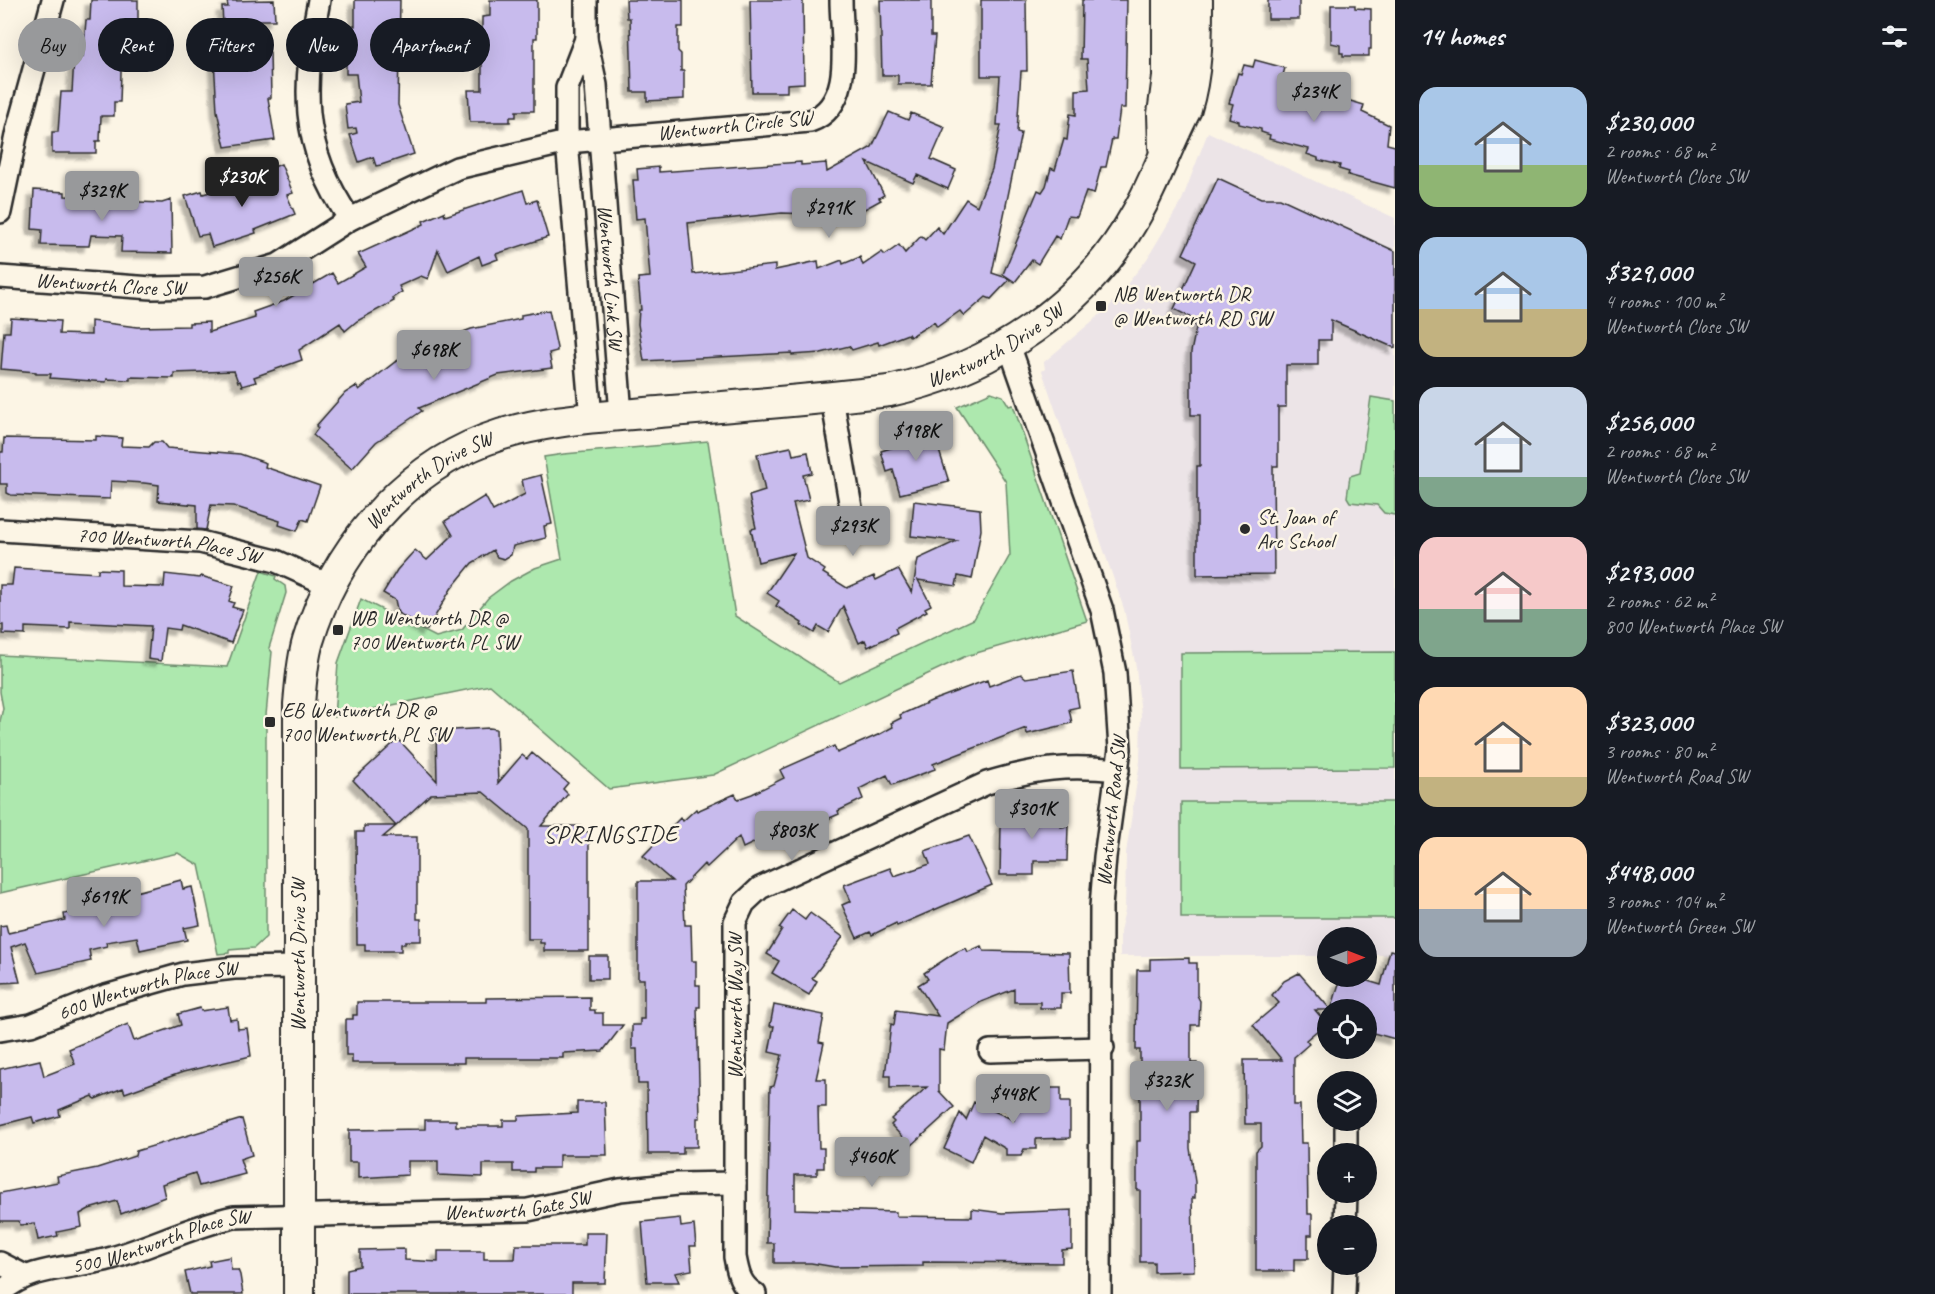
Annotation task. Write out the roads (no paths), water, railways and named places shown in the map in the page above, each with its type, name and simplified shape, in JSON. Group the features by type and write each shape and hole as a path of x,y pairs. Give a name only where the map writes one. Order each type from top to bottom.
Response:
{"street":[{"path":"0,212 17,131 53,0"},
{"path":"319,0 306,73 308,116 321,163 339,204 350,219"},
{"path":"586,0 586,39 596,85 598,138"},
{"name":"Wentworth Circle SW","path":"567,142 810,121 820,117 840,91 841,0"},
{"name":"Wentworth Drive SW","path":"1164,151 1163,114 1168,77 1168,0"},
{"name":"Wentworth Drive SW","path":"299,1294 298,704 308,643 341,565 366,530 393,499 439,464 467,448 506,433 560,421 832,398 912,386 967,366 1009,345 1081,290 1102,266 1138,213 1164,151 1186,109 1191,92 1197,39 1197,0"},
{"path":"567,142 567,88 586,39"},
{"name":"Wentworth Link SW","path":"598,138 621,416"},
{"name":"Wentworth Close SW","path":"0,277 152,288 205,287 278,265 350,219 456,168 567,142"},
{"name":"Wentworth Link SW","path":"567,142 591,418"},
{"name":"Wentworth Road SW","path":"1009,345 1102,610 1119,701 1118,770 1102,896 1100,1294"},
{"path":"832,398 855,531"},
{"name":"700 Wentworth Place SW","path":"0,530 200,542 276,561 331,586"},
{"name":"Wentworth Way SW","path":"755,1294 746,1288 738,1274 735,1183 735,922 738,911 750,895 760,888 987,783 1026,772 1052,768 1076,766 1118,770"},
{"name":"600 Wentworth Place SW","path":"0,1030 31,1025 102,997 173,976 234,968 298,967"},
{"path":"990,1051 1103,1048"},
{"name":"Wentworth Gate SW","path":"299,1214 528,1210 620,1190 678,1184 735,1183"},
{"name":"500 Wentworth Place SW","path":"0,1293 25,1276 110,1259 209,1222 234,1217 299,1214"},
{"path":"0,1263 25,1276"},
{"path":"1344,1294 1345,1275"}],"place":[{"name":"NB Wentworth DR @ Wentworth RD SW","path":"1101,306"},
{"name":"St. Joan of Arc School","path":"1245,529"},
{"name":"WB Wentworth DR @ 700 Wentworth PL SW","path":"338,630"},
{"name":"EB Wentworth DR @ 700 Wentworth PL SW","path":"270,722"}],"district":[{"name":"SPRINGSIDE","path":"611,834"}]}
